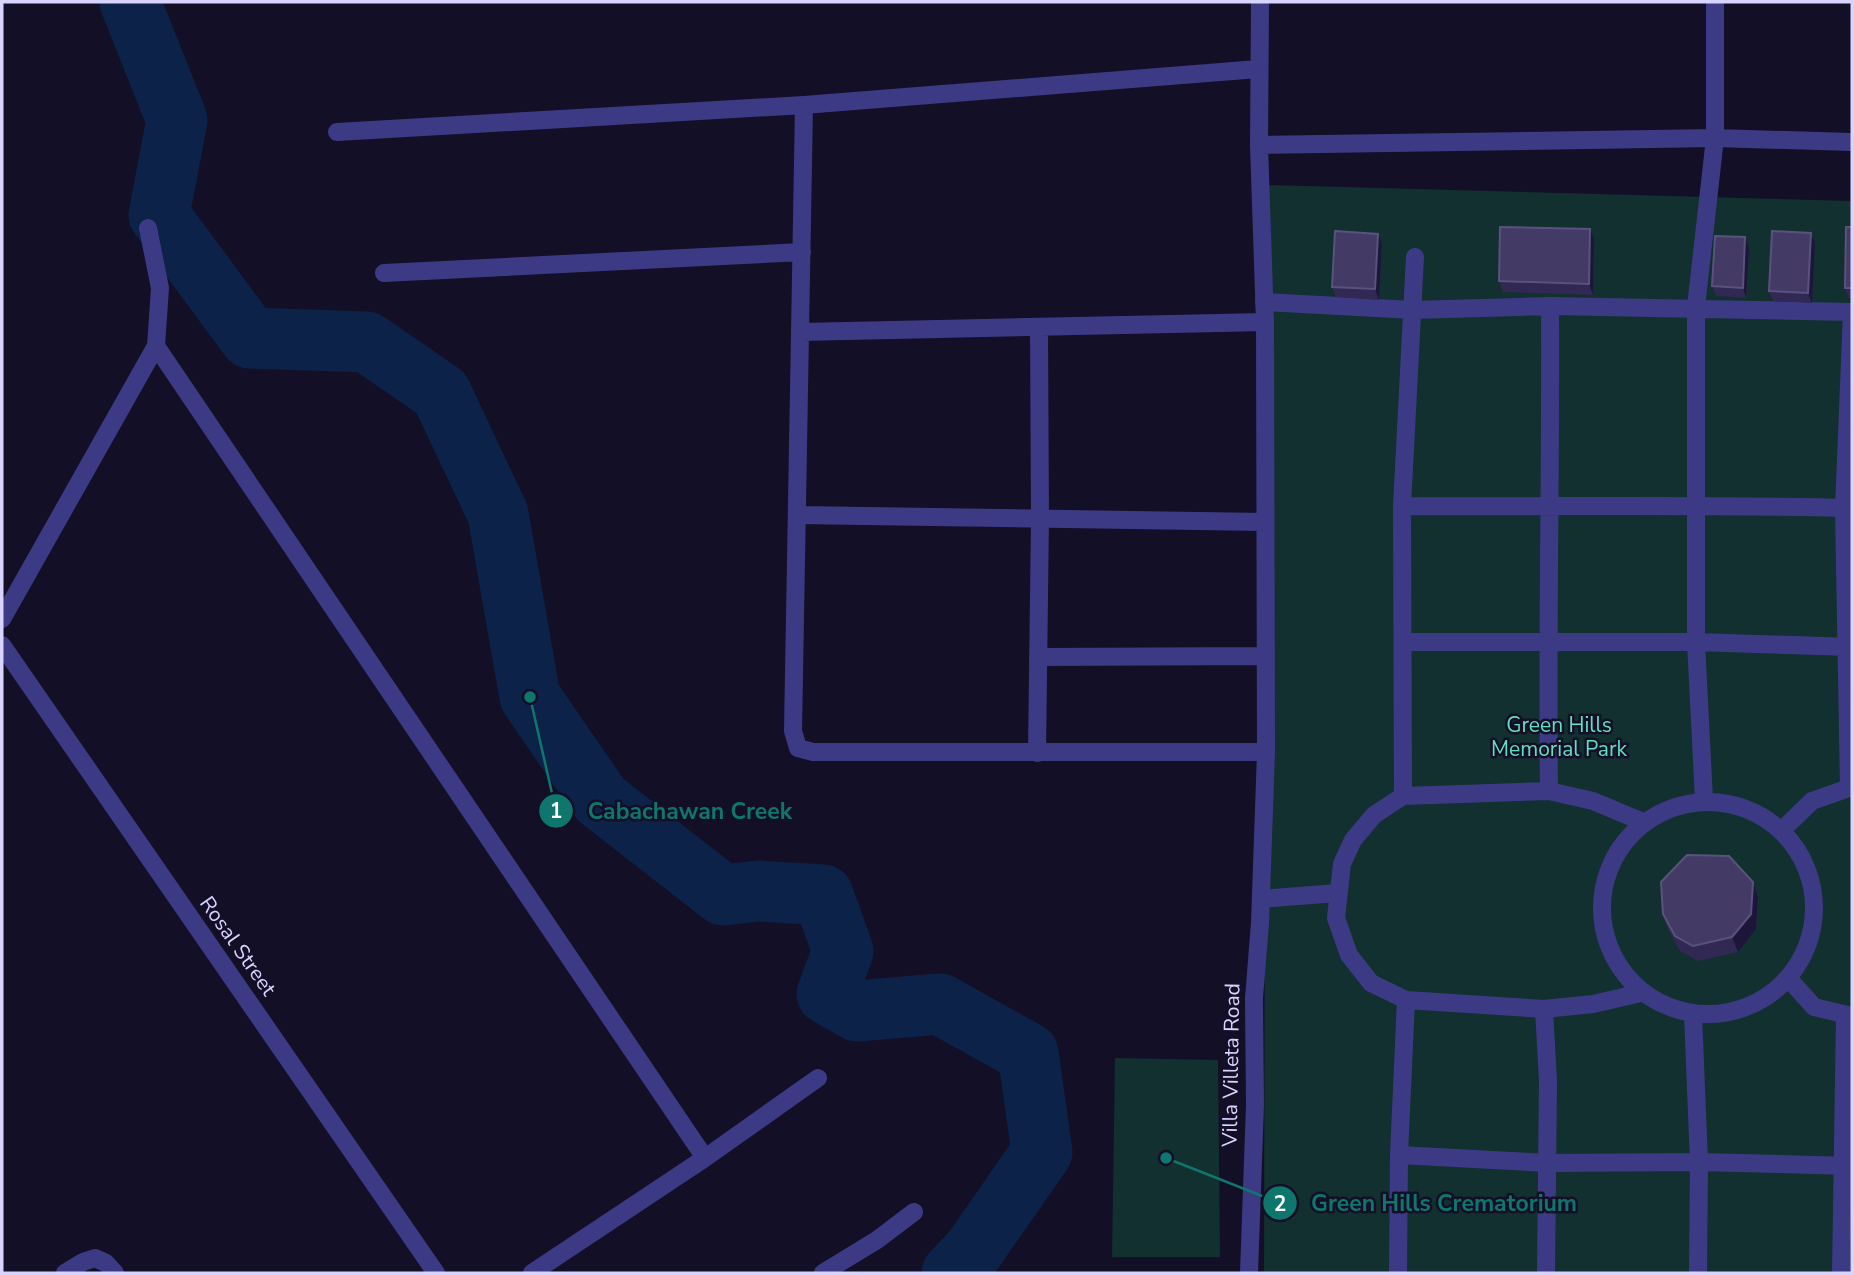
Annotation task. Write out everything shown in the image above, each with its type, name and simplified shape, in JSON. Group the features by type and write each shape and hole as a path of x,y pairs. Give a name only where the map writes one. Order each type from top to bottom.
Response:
{"street":[{"name":"Villa Villeta Road","path":"1249,1273 1255,1105 1254,998 1261,899 1266,752 1265,322 1258,69 1260,2"},
{"path":"1704,800 1696,642 1696,307 1715,138 1715,2"},
{"path":"337,132 804,105 1258,69"},
{"path":"804,105 793,731 798,748 813,752 1266,752"},
{"path":"1259,145 1715,138 1852,142"},
{"path":"2,619 156,346 160,288 148,228"},
{"path":"384,273 802,252"},
{"path":"1403,796 1402,506 1415,257"},
{"path":"1264,302 1412,310 1550,306 1852,312 1848,508 1851,787 1811,801 1781,831"},
{"path":"1549,791 1547,643 1551,507 1550,306"},
{"path":"800,332 1265,322"},
{"path":"1037,753 1039,327"},
{"path":"156,346 705,1158"},
{"path":"1402,506 1696,504 1848,508"},
{"path":"798,515 1265,522"},
{"path":"1404,642 1696,642 1848,648"},
{"name":"Rosal Street","path":"2,645 436,1273"},
{"path":"1038,657 1266,656"},
{"path":"1641,993 1593,1004 1544,1009 1406,1000 1371,984 1349,955 1336,918 1342,864 1353,839 1374,815 1403,796 1549,791 1592,801 1643,822"},
{"path":"1704,800 1746,809 1781,831 1795,848 1812,884 1813,930 1789,979 1776,992 1741,1011 1693,1014 1667,1007 1641,993 1625,974 1608,941 1603,923 1605,884 1619,850 1643,822 1668,806 1704,800"},
{"path":"1261,899 1337,893"},
{"path":"1789,979 1814,1007 1849,1016 1842,1273"},
{"path":"1398,1273 1399,1155 1406,1000"},
{"path":"1544,1009 1549,1163 1546,1273"},
{"path":"1693,1014 1699,1162 1698,1273"},
{"path":"532,1273 705,1158 818,1078"},
{"path":"1399,1155 1549,1163 1699,1162 1847,1166"},
{"path":"823,1273 877,1240 914,1212"},
{"path":"65,1273 95,1258 106,1263 115,1273"}],"green space":[{"name":"Green Hills Memorial Park","path":"1266,185 1852,201 1852,1273 1264,1273"},
{"path":"1115,1058 1218,1060 1220,1257 1112,1257"}],"building":[{"path":"1500,227 1590,229 1589,284 1499,281"},
{"path":"1846,227 1852,227 1852,288 1845,288"},
{"path":"1335,231 1378,234 1375,289 1332,287"},
{"path":"1772,231 1811,233 1808,293 1769,291"},
{"path":"1715,236 1745,237 1743,288 1712,286"},
{"path":"1687,855 1729,856 1753,882 1751,914 1732,937 1693,946 1675,936 1663,914 1661,882"}],"waterway":[{"path":"130,2 177,120 159,215 250,338 367,342 441,393 498,514 530,697 601,800 723,895 759,891 823,895 843,951 827,994 857,1011 940,1004 1028,1053 1042,1152 973,1251 952,1273"}],"place":[{"name":"Cabachawan Creek","path":"530,697"},
{"name":"Green Hills Crematorium","path":"1166,1158"}]}
